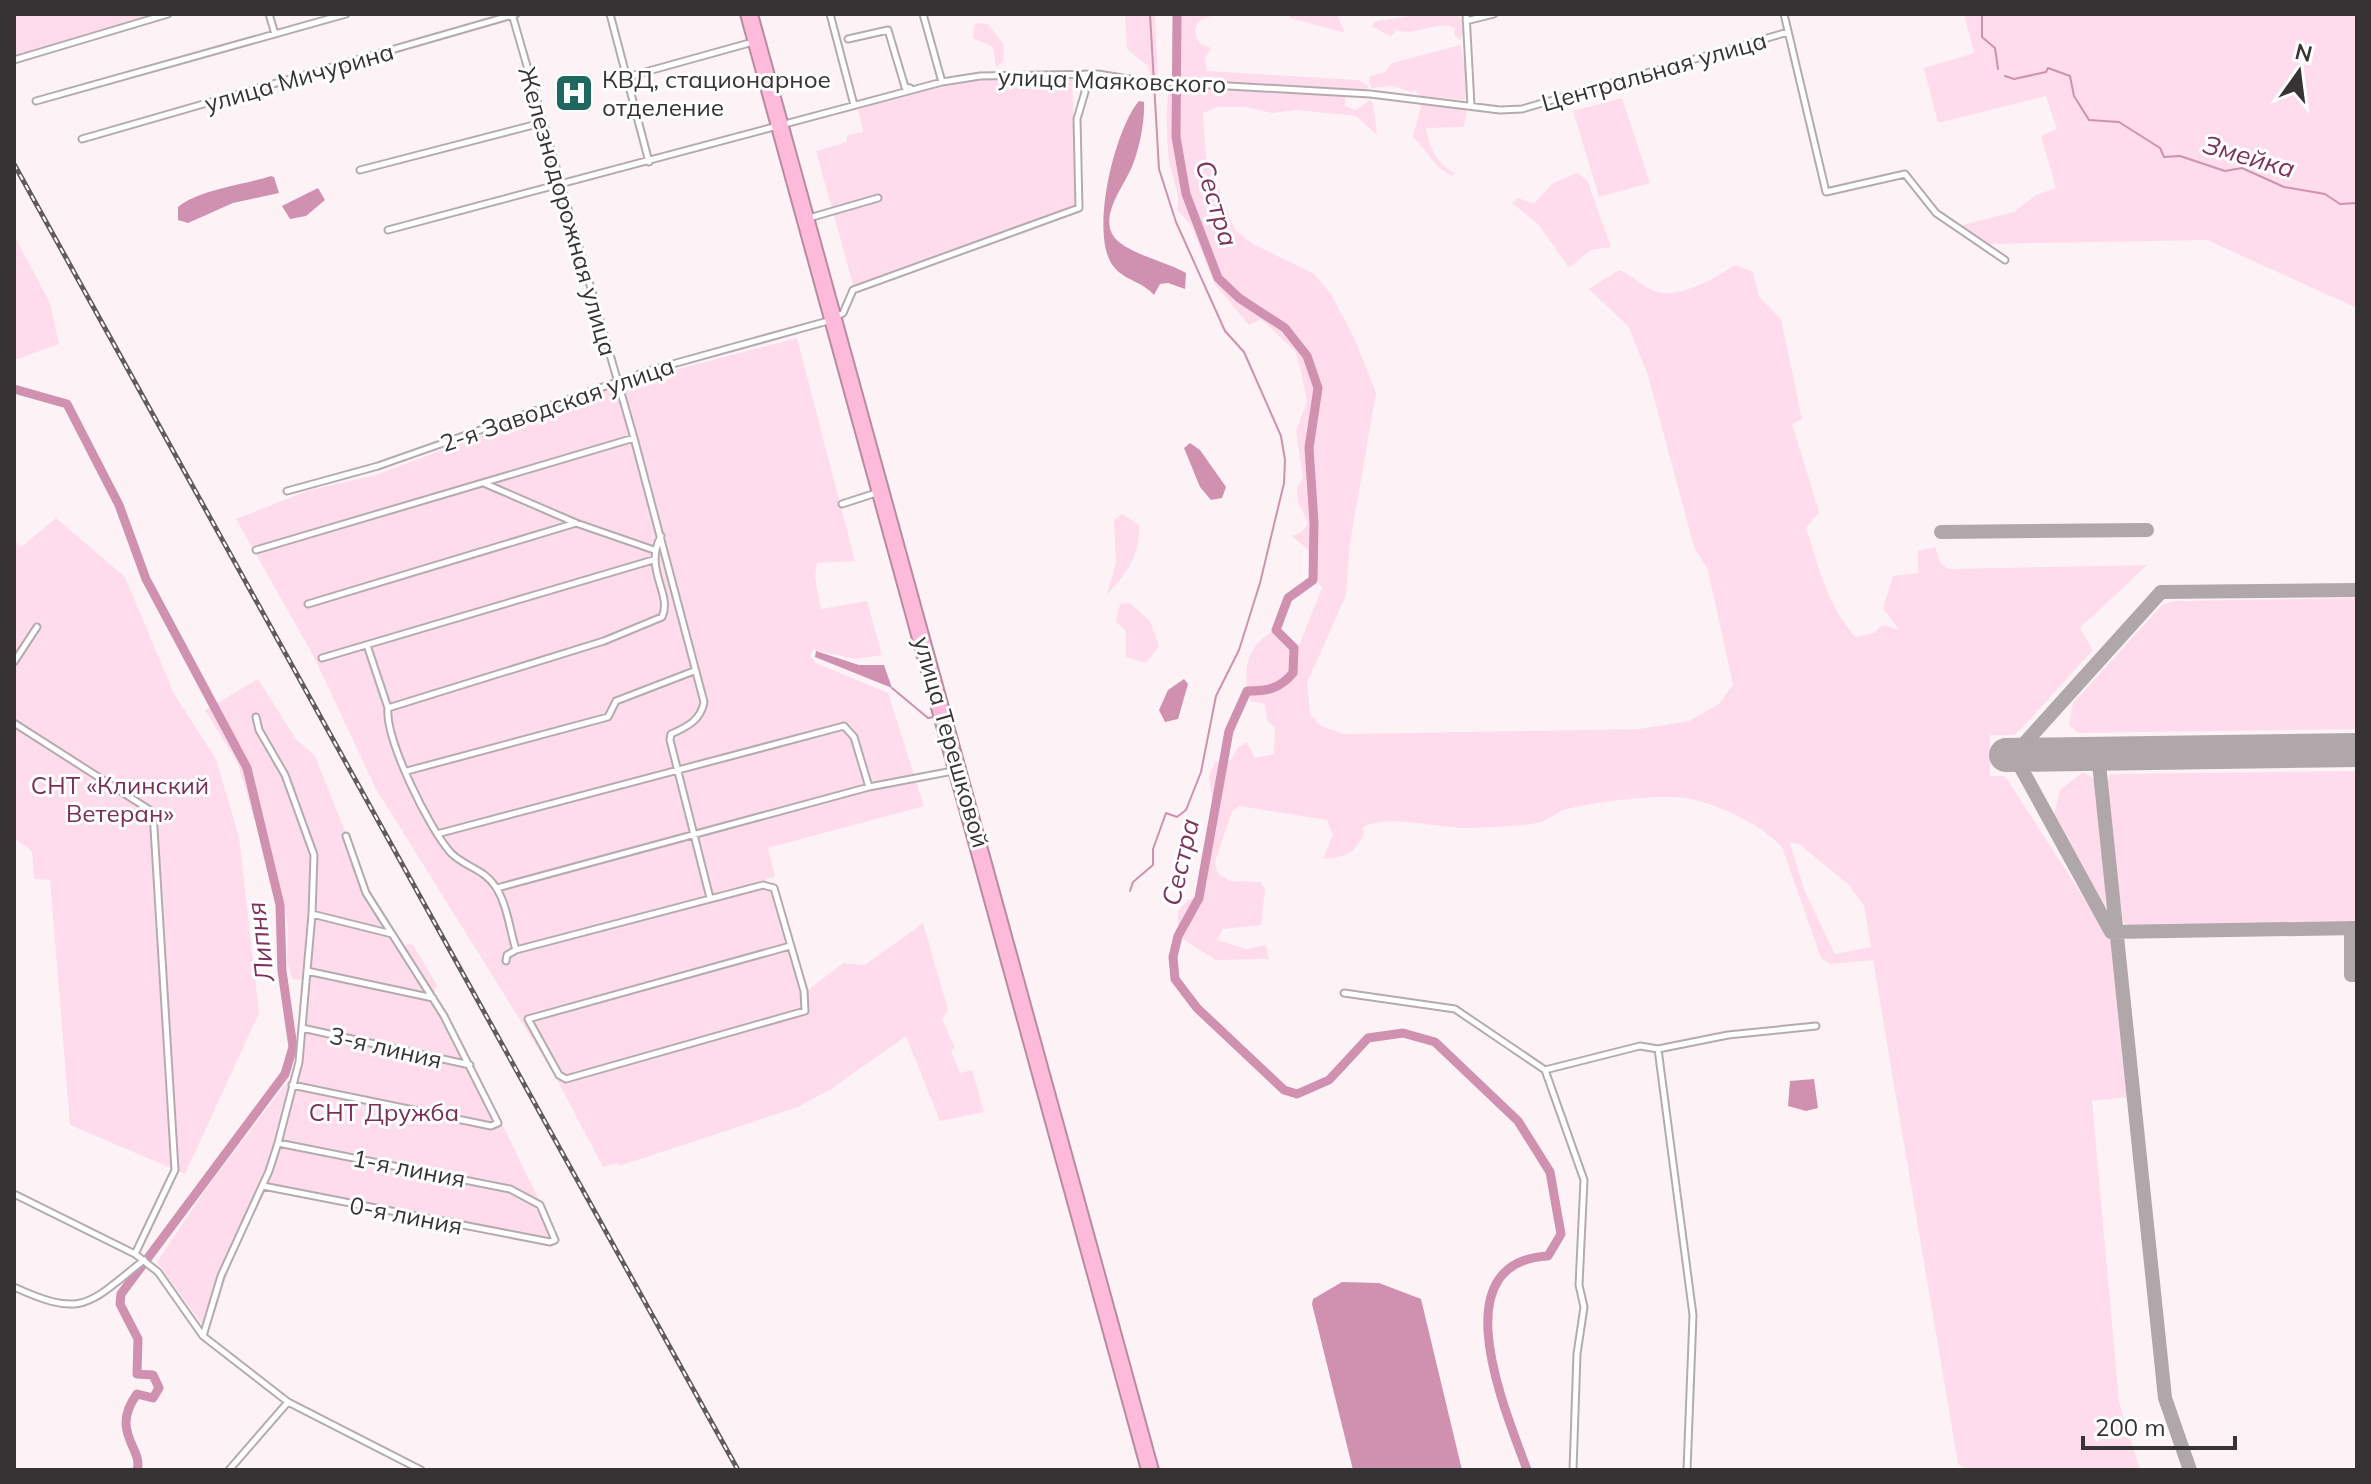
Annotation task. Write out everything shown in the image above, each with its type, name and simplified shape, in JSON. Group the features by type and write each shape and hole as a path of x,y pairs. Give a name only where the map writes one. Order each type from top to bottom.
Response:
{"highway":[{"name":"улица Терешковой","path":"745,14 809,218 876,493 1146,1470"},
{"name":"улица Терешковой","path":"753,14 832,320 1154,1470"}],"street":[{"path":"14,60 168,14"},
{"path":"269,14 275,34"},
{"path":"36,101 346,14"},
{"name":"Железнодорожная улица","path":"513,14 558,183 634,438 704,702 690,725 670,737 679,768"},
{"name":"улица Мичурина","path":"82,139 513,14"},
{"path":"610,14 649,162"},
{"path":"830,14 854,105"},
{"path":"923,14 942,82"},
{"path":"1471,105 1466,17 1494,14"},
{"path":"1784,14 1826,192 1905,174 1936,213 2005,260"},
{"path":"848,39 888,30 905,87 934,84"},
{"name":"Центральная улица","path":"1471,105 1500,110 1537,107 1788,32"},
{"path":"627,77 753,42"},
{"path":"832,320 843,313 853,290 1079,208 1077,119 1085,92 1085,74"},
{"name":"улица Маяковского","path":"388,230 934,84 991,75 1085,74 1141,81 1370,94 1471,105"},
{"path":"360,170 541,123"},
{"path":"809,218 878,198"},
{"name":"2-я Заводская улица","path":"287,491 378,466 618,381 832,320"},
{"path":"256,550 634,438"},
{"path":"485,484 576,523 654,550"},
{"path":"842,504 876,493"},
{"path":"308,604 576,523"},
{"path":"388,708 604,641 662,617 665,608 653,560 661,536"},
{"path":"322,658 653,560"},
{"path":"15,658 37,627"},
{"path":"367,645 407,771 437,834 452,853 486,874 497,888 516,950"},
{"path":"407,771 608,717 616,701 694,671"},
{"path":"203,1336 221,1276 263,1186 278,1143 302,1028 312,914 314,855 285,775 259,730 256,717"},
{"path":"14,723 153,812 175,1170 135,1254"},
{"path":"437,834 844,726 854,737 869,787"},
{"path":"679,768 710,898"},
{"path":"497,888 869,787 954,771"},
{"path":"292,1085 491,1126 497,1120 433,998 364,888 346,836"},
{"path":"506,961 507,955 516,950 710,898 772,885 804,991 805,1011 566,1079 559,1075 528,1019 790,946"},
{"path":"312,914 385,935 392,934"},
{"path":"307,971 433,998"},
{"path":"1344,993 1455,1009 1545,1070 1584,1180 1579,1285 1584,1307 1577,1354 1573,1470"},
{"path":"1545,1070 1640,1046 1658,1049 1728,1035 1816,1026"},
{"name":"3-я линия","path":"302,1028 470,1065"},
{"path":"1658,1049 1693,1315 1687,1470"},
{"name":"1-я линия","path":"278,1143 494,1184 537,1202 555,1236 550,1242"},
{"name":"0-я линия","path":"263,1186 550,1242"},
{"path":"14,1194 144,1260 158,1272 203,1336 288,1402 421,1470"},
{"path":"14,1287 53,1303 82,1305 144,1260"},
{"path":"229,1470 288,1402"}],"green space":[{"path":"14,14 162,14 14,56"},
{"path":"1125,14 1155,14 1158,80 1152,80 1148,66 1127,49"},
{"path":"1177,14 1215,14 1198,22 1195,31 1199,43 1211,48 1205,58 1207,71 1358,80 1369,86 1365,91 1345,90 1345,106 1356,110 1370,100 1373,103 1377,135 1356,116 1296,110 1272,113 1246,107 1217,107 1203,113 1206,156 1235,230 1253,244 1314,274 1331,294 1356,342 1376,393 1350,543 1346,595 1307,683 1310,714 1321,726 1343,734 1639,729 1689,721 1719,704 1733,685 1708,570 1694,547 1647,372 1628,326 1589,289 1619,270 1652,290 1667,293 1698,286 1735,265 1753,272 1759,297 1781,319 1802,419 1792,424 1819,512 1806,528 1831,600 1856,637 1874,633 1882,625 1899,630 1883,608 1893,576 1918,573 1918,551 1935,547 1941,564 1948,569 2147,565 2080,628 2093,650 2022,728 2014,735 1990,735 1990,776 2005,776 2113,943 2128,1097 2092,1101 2119,1402 2140,1470 1967,1470 1958,1464 1873,960 1830,964 1821,958 1782,847 1750,823 1724,809 1697,800 1642,798 1575,807 1541,822 1521,825 1458,828 1398,822 1372,824 1362,828 1364,832 1354,850 1323,859 1333,835 1327,820 1239,806 1232,811 1215,862 1218,874 1230,881 1260,882 1265,889 1261,925 1223,929 1217,940 1246,949 1266,945 1269,959 1216,960 1178,936 1178,911 1188,900 1199,897 1215,818 1209,776 1215,762 1231,760 1237,748 1247,742 1255,758 1274,754 1275,728 1267,720 1265,704 1250,701 1246,679 1252,651 1276,630 1293,648 1300,643 1322,588 1310,572 1308,550 1292,536 1302,532 1308,523 1298,502 1297,488 1303,477 1296,431 1307,401 1301,371 1295,351 1261,319 1249,325 1214,283 1191,225 1177,210 1178,198 1169,162 1167,128 1169,88 1176,72","holes":["1790,843 1799,844 1848,884 1864,906 1871,947 1835,954 1805,892"]},
{"path":"1290,14 1337,14 1345,33 1290,18"},
{"path":"1425,14 1458,14 1465,33 1459,40 1454,34 1455,28 1440,26 1411,32 1396,30 1391,37 1372,26 1375,21"},
{"path":"1964,14 2357,14 2357,308 2207,240 1988,244 1958,226 2014,212 2036,195 2056,188 2041,136 2057,129 2046,96 1938,123 1924,68 1974,53"},
{"path":"975,23 988,24 1004,45 1003,62 996,67 993,47 973,38"},
{"path":"1460,45 1468,76 1465,100 1420,96 1415,90 1412,92 1392,86 1372,88 1369,82 1370,76 1385,72 1392,63"},
{"path":"1072,77 1077,206 854,288 816,151 847,142 847,135 863,132 858,109 940,87 981,80"},
{"path":"1622,98 1650,183 1599,197 1573,111"},
{"path":"1422,103 1441,103 1467,109 1464,127 1426,128 1439,161 1456,173 1452,176 1439,168 1413,136"},
{"path":"1577,173 1587,180 1611,247 1591,250 1569,268 1539,225 1512,203 1518,198 1534,204 1553,183"},
{"path":"14,235 50,303 59,344 14,360"},
{"path":"797,338 855,561 817,563 815,578 821,609 867,601 882,655 855,659 813,650 810,656 816,663 888,693 924,806 768,848 775,876 766,879 803,994 843,963 865,965 923,923 948,1010 942,1019 955,1048 951,1051 960,1073 972,1070 984,1112 940,1121 906,1036 831,1089 798,1107 619,1166 617,1163 603,1167 555,1076 376,789 314,657 236,519 307,491 376,475 613,386"},
{"path":"1122,514 1139,525 1139,536 1135,555 1107,595 1116,563 1114,520"},
{"name":"СНТ «Клинский Ветеран»","path":"56,518 125,577 174,694 216,759 239,837 259,1013 185,1174 70,1125 50,880 34,879 32,851 14,838 14,540 21,547"},
{"path":"2357,598 2357,729 2078,733 2069,725 2073,703 2163,604 2176,601"},
{"path":"1130,603 1150,621 1159,646 1146,663 1126,657 1126,631 1116,622 1120,604"},
{"name":"СНТ Дружба","path":"258,679 296,739 315,756 366,884 405,946 412,943 437,985 434,993 462,1041 558,1239 552,1246 266,1190 233,1257 208,1333 157,1262 208,1186 291,1077 297,1058 303,980 292,979 287,960 288,927 276,870 254,818 238,764 205,710"},
{"path":"2357,771 2357,922 2131,927 2123,922 2106,783 2110,774"},
{"path":"2083,772 2095,779 2109,913 2054,815 2060,790"}],"shaded area":[{"path":"1139,101 1144,102 1144,110 1139,145 1113,206 1109,225 1112,234 1126,247 1186,273 1185,289 1168,283 1160,284 1154,295 1114,267 1107,252 1104,232 1104,208 1114,157 1121,134"},
{"path":"271,176 279,193 233,203 188,223 178,220 178,207 187,201"},
{"path":"318,188 325,200 306,216 290,219 282,206"},
{"path":"1190,443 1200,450 1226,487 1222,498 1211,500 1200,487 1184,448"},
{"path":"816,651 859,665 884,665 892,688 815,657"},
{"path":"1184,679 1188,684 1178,719 1165,722 1159,710 1168,690"},
{"path":"1814,1079 1818,1108 1806,1111 1788,1106 1790,1081"},
{"path":"1342,1282 1379,1283 1421,1299 1462,1470 1353,1470 1312,1304 1313,1299"}],"waterway":[{"path":"1130,891 1133,882 1153,865 1153,849 1166,813 1177,817 1186,810 1201,772 1216,696 1239,650 1260,583 1284,483 1285,460 1281,436 1244,352 1225,331 1176,222 1159,169 1150,14"},
{"name":"Сестра","path":"1177,14 1176,137 1186,194 1218,278 1239,298 1285,328 1307,356 1318,388 1309,448 1314,522 1313,580 1288,598 1276,630 1294,648 1293,673 1273,688 1247,691 1229,731 1199,898 1178,936 1173,957 1175,979 1197,1008 1284,1090 1297,1094 1329,1080 1368,1038 1403,1033 1435,1042 1518,1121 1550,1172 1561,1234 1548,1256 1515,1264 1496,1284 1488,1311 1489,1343 1496,1378 1527,1470"},
{"name":"Змейка","path":"1982,14 1982,37 1995,48 1998,69"},
{"name":"Змейка","path":"2005,76 2014,79 2046,72 2048,68 2070,76 2074,96 2089,120 2119,122 2160,148 2164,157 2180,156 2225,171 2242,168 2284,187 2325,194 2340,204 2357,203"},
{"name":"Липня","path":"14,389 67,404 119,505 146,579 247,768 280,905 282,971 293,1047 285,1074 121,1294 120,1304 138,1339 137,1374 153,1375 159,1388 153,1398 137,1394 129,1407 127,1429 138,1462 137,1470"},
{"path":"892,688 928,718 934,717"}],"taxiway":[{"path":"1941,532 2147,530"},
{"path":"2357,590 2161,592 2014,755 2111,932 2357,928"},
{"path":"2098,754 2165,1398 2190,1470"},
{"path":"2351,928 2351,975 2357,975"}],"runway":[{"path":"2006,755 2357,750"}],"railway":[{"path":"14,164 738,1470"}],"place":[{"name":"КВД, стационарное отделение","path":"574,93"}]}
